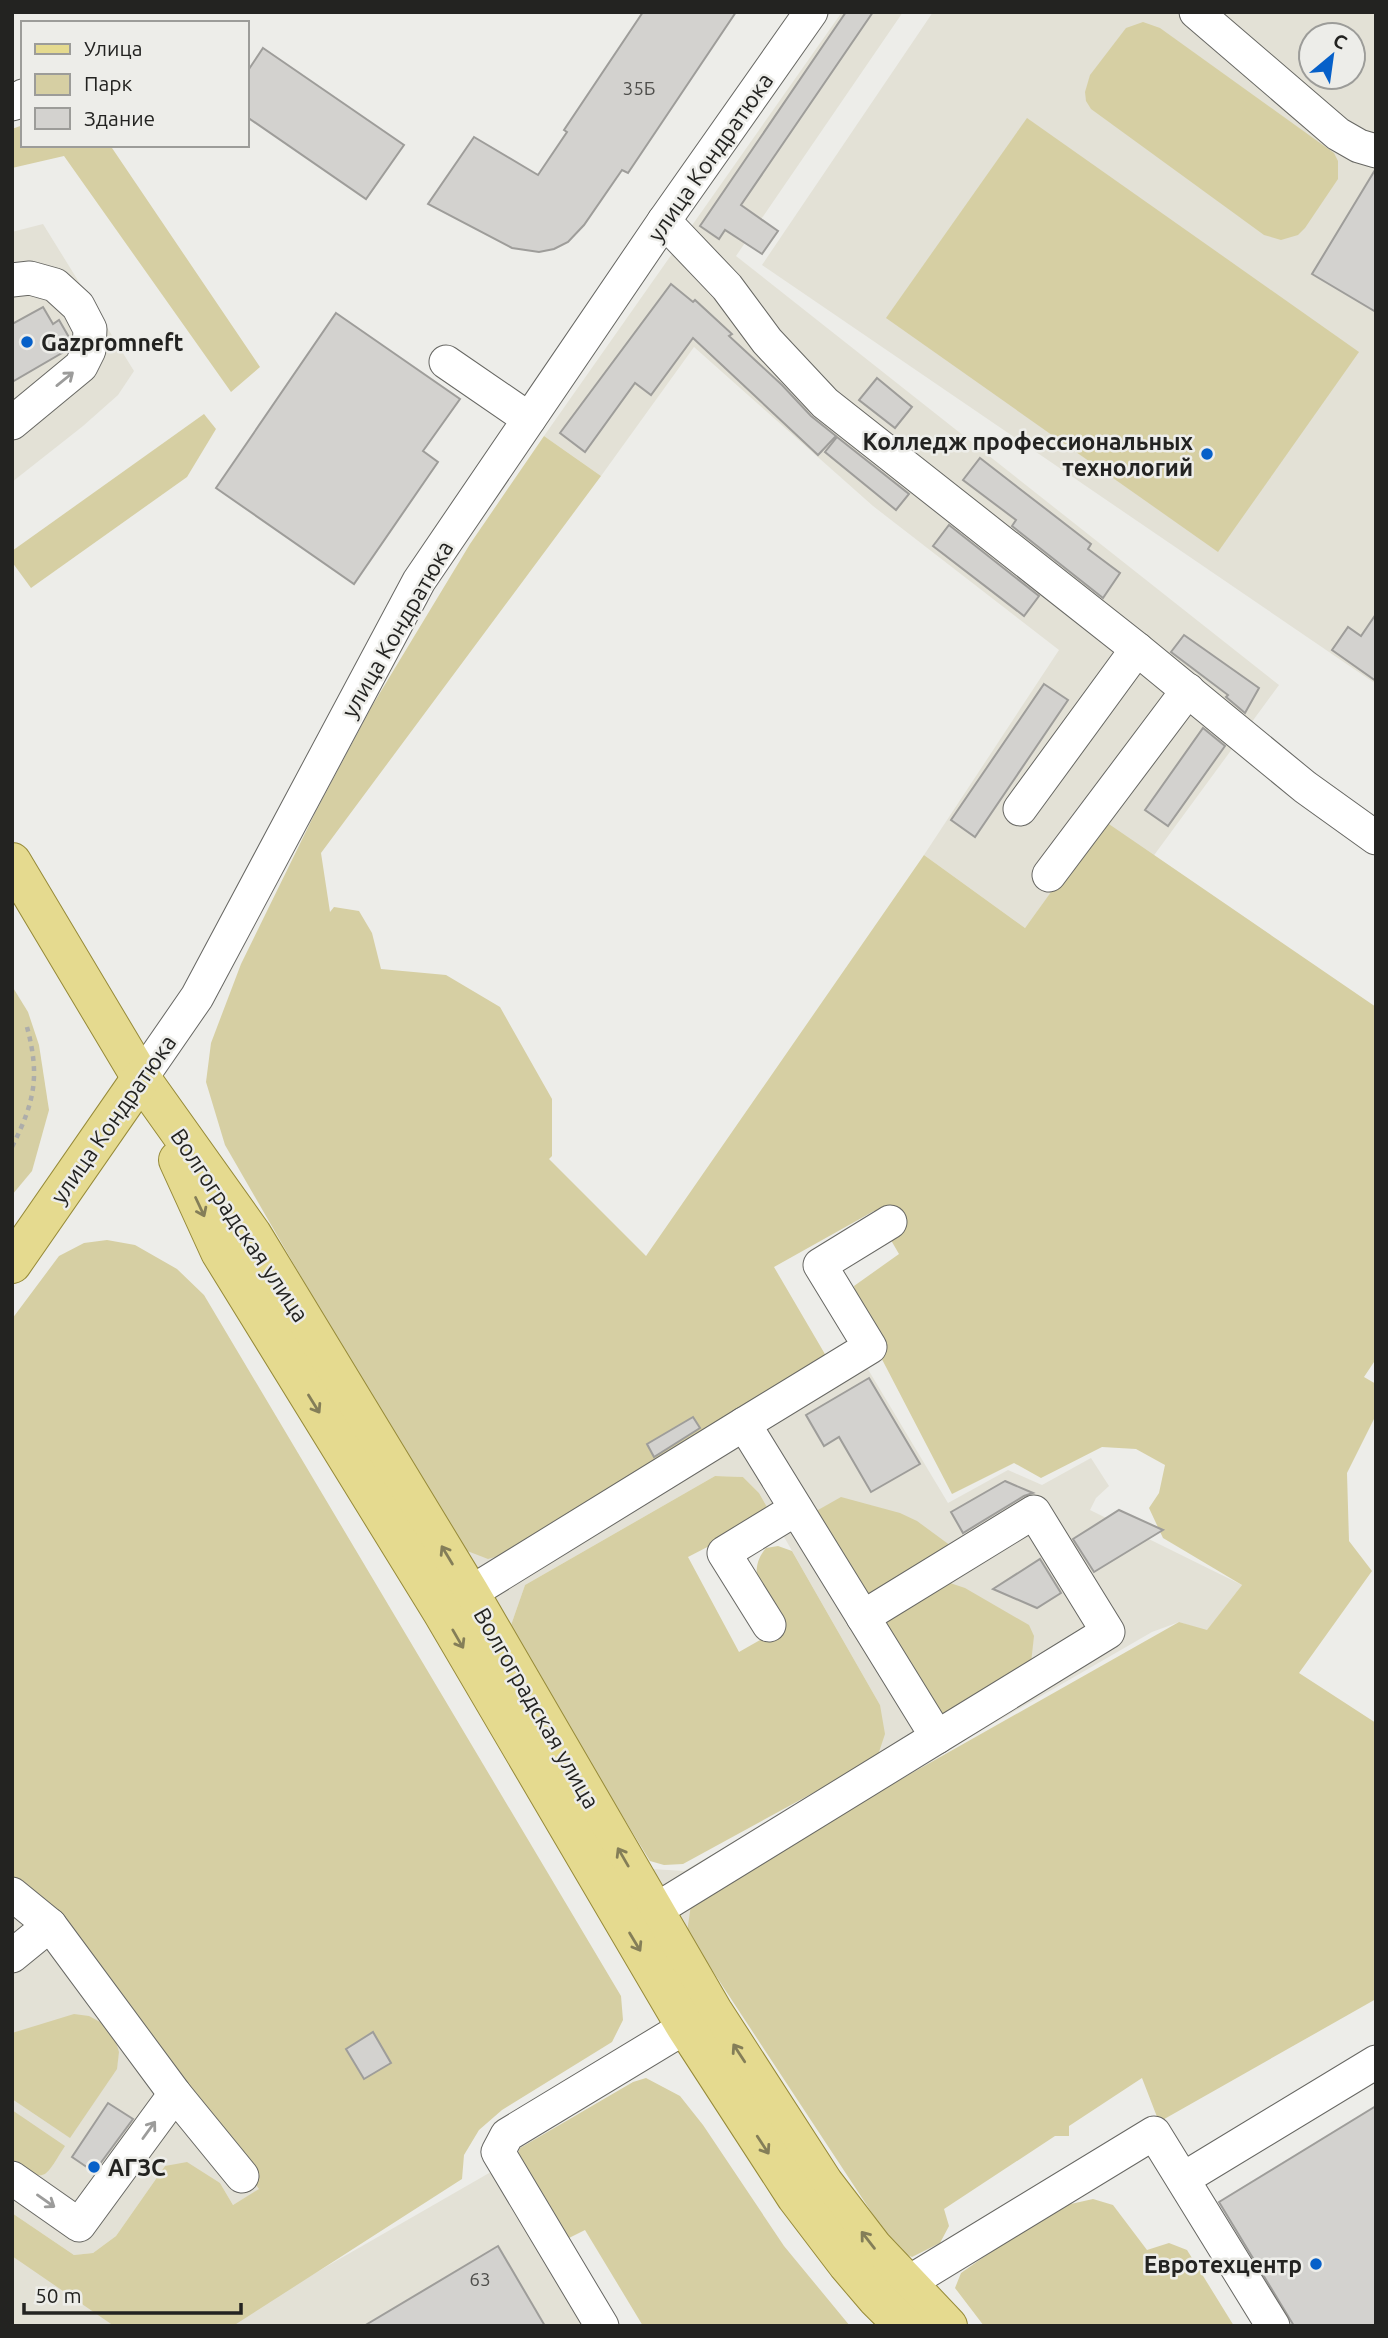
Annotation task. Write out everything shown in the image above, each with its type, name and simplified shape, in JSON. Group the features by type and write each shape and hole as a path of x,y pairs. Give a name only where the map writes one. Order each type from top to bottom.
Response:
{"main road":[{"name":"Волгоградская улица","path":"12,862 141,1078 252,1234 470,1593 654,1911 699,2019 873,2247 948,2326"},
{"name":"Волгоградская улица","path":"141,1078 220,1252 442,1612 699,2019 796,2197 847,2264 904,2326"},
{"name":"улица Кондратюка","path":"12,1264 141,1078"}],"street":[{"name":"улица Кондратюка","path":"141,1078 197,998 419,581 664,221 811,12"},
{"path":"1196,12 1338,134 1359,146 1376,151"},
{"path":"664,221 727,287 767,341 825,403 1137,649 1305,787 1376,838"},
{"path":"12,281 30,278 55,285 78,306 90,329 89,350 81,366 12,422"},
{"path":"446,362 529,419"},
{"path":"1020,809 1137,649"},
{"path":"1048,875 1188,690"},
{"path":"470,1593 870,1347 820,1265 890,1222"},
{"path":"744,1424 937,1737"},
{"path":"769,1625 724,1553 796,1509"},
{"path":"654,1911 1108,1632 1034,1512 863,1617"},
{"path":"12,1894 50,1925 175,2094 242,2176"},
{"path":"12,1956 50,1925"},
{"path":"602,2326 498,2152 507,2135 699,2019"},
{"path":"1183,2179 1376,2062"},
{"path":"12,2178 79,2225 175,2094"},
{"path":"906,2284 1154,2133 1273,2326"}],"path":[{"path":"12,1147 36,1081 34,1055 27,1027"}],"shaded area":[{"path":"842,12 903,12 736,256 1279,685 1152,858 1103,821 1025,928 924,855 1059,650 873,506 694,347 601,476 544,436"},
{"name":"Колледж профессиональных технологий","path":"933,12 1376,12 1376,684 762,265"},
{"path":"43,224 134,371 118,395 12,482 12,232"},
{"path":"854,1346 948,1503 1008,1470 1042,1485 1091,1458 1109,1486 1096,1498 1090,1510 1242,1585 1207,1631 1179,1622 1152,1632 712,1886 687,1932 652,1869 684,1871 877,1758 880,1705 759,1493 743,1477 715,1476 525,1585 508,1634 458,1547"},
{"path":"12,1877 62,1921 260,2189 233,2205 220,2183 165,2166 116,2236 93,2253 74,2255 12,2213"},
{"path":"515,2158 616,2326 223,2326"},
{"path":"12,2253 120,2326 12,2326"}],"green space":[{"path":"1143,22 1160,28 1334,153 1338,161 1338,179 1298,235 1281,240 1264,235 1091,109 1085,92 1090,75 1126,28"},
{"path":"1027,118 1359,352 1218,552 886,318"},
{"path":"21,126 21,147 111,147 260,367 231,392 64,156 12,168 12,129"},
{"path":"204,414 216,429 187,477 31,588 12,562 12,551"},
{"path":"544,436 601,476 321,853 330,912 334,907 359,911 372,933 381,969 446,975 500,1007 552,1099 552,1156 549,1159 646,1256 924,855 1025,928 1103,820 1376,1007 1376,1359 1364,1377 1376,1384 1376,1415 1347,1473 1349,1541 1372,1571 1299,1673 1376,1723 1376,1999 1159,2122 1142,2078 1069,2126 1069,2136 1055,2136 944,2209 949,2226 940,2243 912,2257 897,2251 687,1932 691,1905 712,1886 1179,1622 1207,1630 1242,1585 1163,1538 1149,1508 1159,1493 1165,1465 1136,1449 1102,1447 1041,1478 1014,1463 952,1494 860,1317 854,1286 899,1254 874,1211 774,1267 829,1361 513,1552 488,1559 457,1547 225,1145 206,1082 211,1043 241,964 316,811 372,706 470,544"},
{"path":"12,986 28,1012 39,1045 49,1110 32,1171 12,1195"},
{"path":"107,1240 135,1245 177,1269 204,1295 621,1996 623,2020 612,2042 502,2110 479,2130 464,2155 462,2179 233,2326 114,2326 12,2256 12,2213 74,2255 93,2253 116,2236 165,2166 187,2162 220,2183 233,2205 259,2189 62,1921 12,1877 12,1319 59,1256 84,1243"},
{"path":"715,1476 743,1477 759,1493 771,1514 688,1557 739,1652 781,1628 760,1588 757,1568 766,1548 778,1546 792,1551 880,1705 885,1734 877,1758 683,1864 664,1865 650,1861 514,1639 510,1628 525,1585"},
{"path":"841,1497 900,1513 917,1521 951,1546 874,1594 862,1592 815,1517 818,1510"},
{"path":"950,1583 965,1588 1029,1625 1034,1636 1031,1663 950,1714 937,1715 883,1629 887,1618"},
{"path":"74,2014 89,2016 102,2023 114,2036 119,2052 117,2069 70,2138 12,2099 12,2033"},
{"path":"646,2078 680,2096 703,2125 784,2246 850,2326 643,2326 585,2230 561,2242 512,2168 520,2148 633,2082"},
{"path":"12,2110 65,2146 44,2174 32,2173 12,2161"},
{"path":"1093,2199 1113,2205 1147,2250 1169,2243 1187,2250 1234,2326 984,2326 955,2288 961,2273 1053,2208"}],"building":[{"path":"643,12 736,12 628,173 622,170 584,225 568,242 539,252 512,248 428,204 474,137 538,175 567,132 564,130"},
{"path":"846,12 873,12 741,205 778,231 762,254 725,230 719,239 700,226"},
{"path":"263,48 404,145 366,199 248,118 248,70"},
{"path":"1376,170 1376,312 1312,274"},
{"path":"671,284 693,302 695,300 732,334 729,336 811,416 836,436 818,455 693,338 651,395 635,383 585,452 560,433"},
{"path":"43,307 53,324 59,320 70,339 70,345 67,350 12,382 12,324"},
{"path":"336,313 460,399 423,451 438,462 354,584 216,488"},
{"path":"877,378 912,407 895,428 859,400"},
{"path":"837,437 909,494 896,510 825,452"},
{"path":"980,458 1091,544 1088,549 1120,573 1103,598 1012,526 1016,520 963,480"},
{"path":"949,525 1039,596 1024,616 933,546"},
{"path":"1376,614 1376,681 1332,650 1348,627 1361,636"},
{"path":"1184,635 1259,688 1245,713 1226,697 1228,695 1171,652"},
{"path":"1044,684 1068,700 975,837 951,820"},
{"path":"1203,728 1225,746 1168,826 1145,810"},
{"path":"869,1378 920,1464 871,1492 839,1437 824,1446 806,1415"},
{"path":"693,1417 700,1428 654,1457 647,1444"},
{"path":"1005,1481 1033,1493 963,1533 951,1512"},
{"path":"1119,1510 1163,1530 1094,1572 1073,1539"},
{"path":"1040,1559 1061,1593 1037,1608 993,1589"},
{"path":"373,2032 391,2063 364,2079 346,2049"},
{"path":"108,2103 133,2119 94,2172 72,2157"},
{"name":"Евротехцентр","path":"1376,2106 1376,2326 1294,2326 1219,2202"},
{"path":"498,2246 545,2326 364,2326"}],"place":[{"name":"Gazpromneft","path":"27,342"},
{"name":"Колледж профессиональных технологий","path":"1207,454"},
{"name":"АГЗС","path":"94,2167"},
{"name":"Евротехцентр","path":"1316,2264"}]}
